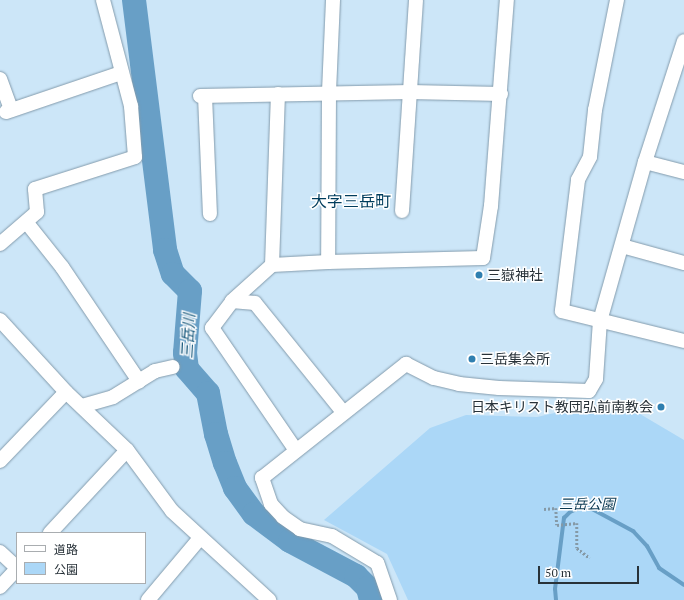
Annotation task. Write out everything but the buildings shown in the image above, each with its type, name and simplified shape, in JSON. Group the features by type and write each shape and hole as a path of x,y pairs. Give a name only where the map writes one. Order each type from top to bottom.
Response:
{"street":[{"path":"0,244 27,223 37,212 35,189 135,157 131,106 121,73 103,0"},
{"path":"328,262 329,93 333,0"},
{"path":"402,212 416,0"},
{"path":"295,450 212,328 232,301 272,265 483,258 491,206 501,94 507,0"},
{"path":"617,0 595,110 590,157 578,180 562,311 684,341"},
{"path":"390,600 377,563 332,536 300,529 283,516 271,504 262,478 343,412 406,364 434,378 459,384 499,388 589,392 596,379 600,321 645,162 684,41"},
{"path":"0,79 9,111 121,73"},
{"path":"210,214 203,96 410,92 501,94"},
{"path":"272,265 278,94"},
{"path":"645,162 684,172"},
{"path":"27,223 62,267 139,381"},
{"path":"622,246 684,263"},
{"path":"232,301 255,302 343,412"},
{"path":"0,320 66,392 127,450 172,511 269,600"},
{"path":"82,406 112,397 155,371 173,367"},
{"path":"0,460 66,392"},
{"path":"51,532 127,450"},
{"path":"148,600 200,538"},
{"path":"0,552 16,568"},
{"path":"0,587 16,570"}],"path":[{"path":"544,509 556,508 557,525 577,523 577,548 590,558"}],"green space":[{"name":"三岳公園","path":"585,406 640,414 684,440 684,600 408,600 387,554 324,520 430,428 466,415 537,417"}],"waterway":[{"name":"三岳川","path":"134,0 165,250 173,274 190,291 185,353 187,369 208,393 216,434 225,463 235,488 254,514 290,541 356,576 368,588 371,600"},
{"path":"556,600 555,589 564,518 570,512 581,507 592,509 633,531 647,546 659,568 684,585"}],"place":[{"name":"三嶽神社","path":"479,275"},
{"name":"三岳集会所","path":"472,359"},
{"name":"日本キリスト教団弘前南教会","path":"661,407"}],"district":[{"name":"大字三岳町","path":"351,201"}]}
